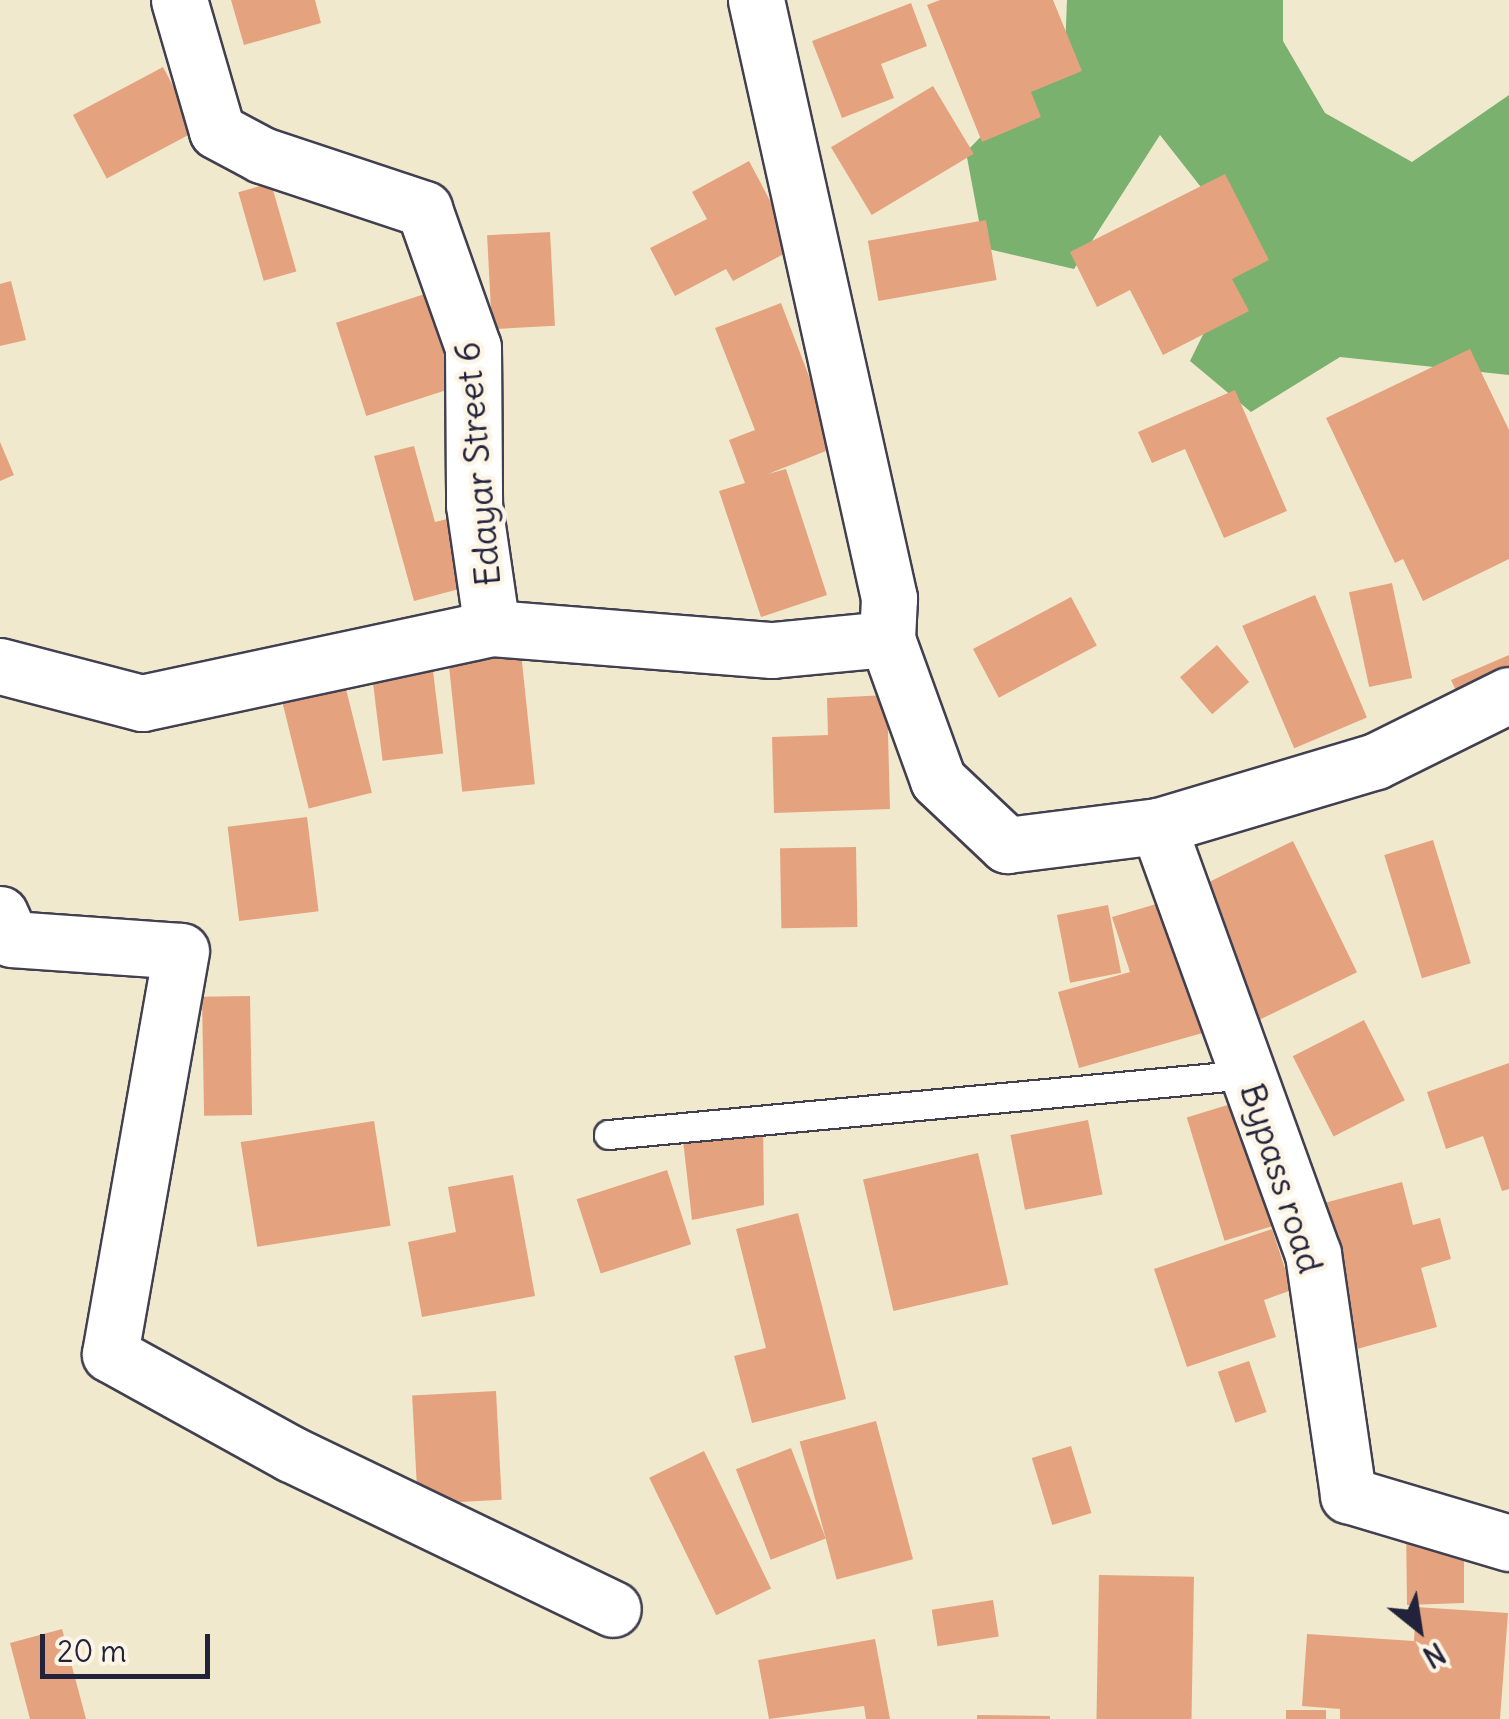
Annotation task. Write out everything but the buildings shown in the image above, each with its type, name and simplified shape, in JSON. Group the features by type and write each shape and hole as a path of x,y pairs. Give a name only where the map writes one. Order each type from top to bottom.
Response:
{"street":[{"name":"Edayar Street 6","path":"178,0 217,131 262,155 424,209 473,347 474,505 492,628 772,650 887,639"},
{"path":"756,0 889,598 887,639 938,780 1006,846 1158,826 1376,761 1509,695"},
{"path":"0,666 142,703 492,628"},
{"name":"Bypass road","path":"1158,826 1313,1254 1348,1495 1509,1542"},
{"path":"0,914 11,939 181,950 110,1354 291,1454 613,1609"}],"lane":[{"path":"609,1134 1248,1075"}],"green space":[{"path":"1067,0 1283,0 1283,41 1325,113 1412,162 1509,95 1509,375 1340,357 1251,412 1190,361 1227,286 1226,219 1160,135 1074,269 984,248 966,152 1065,50"}]}
